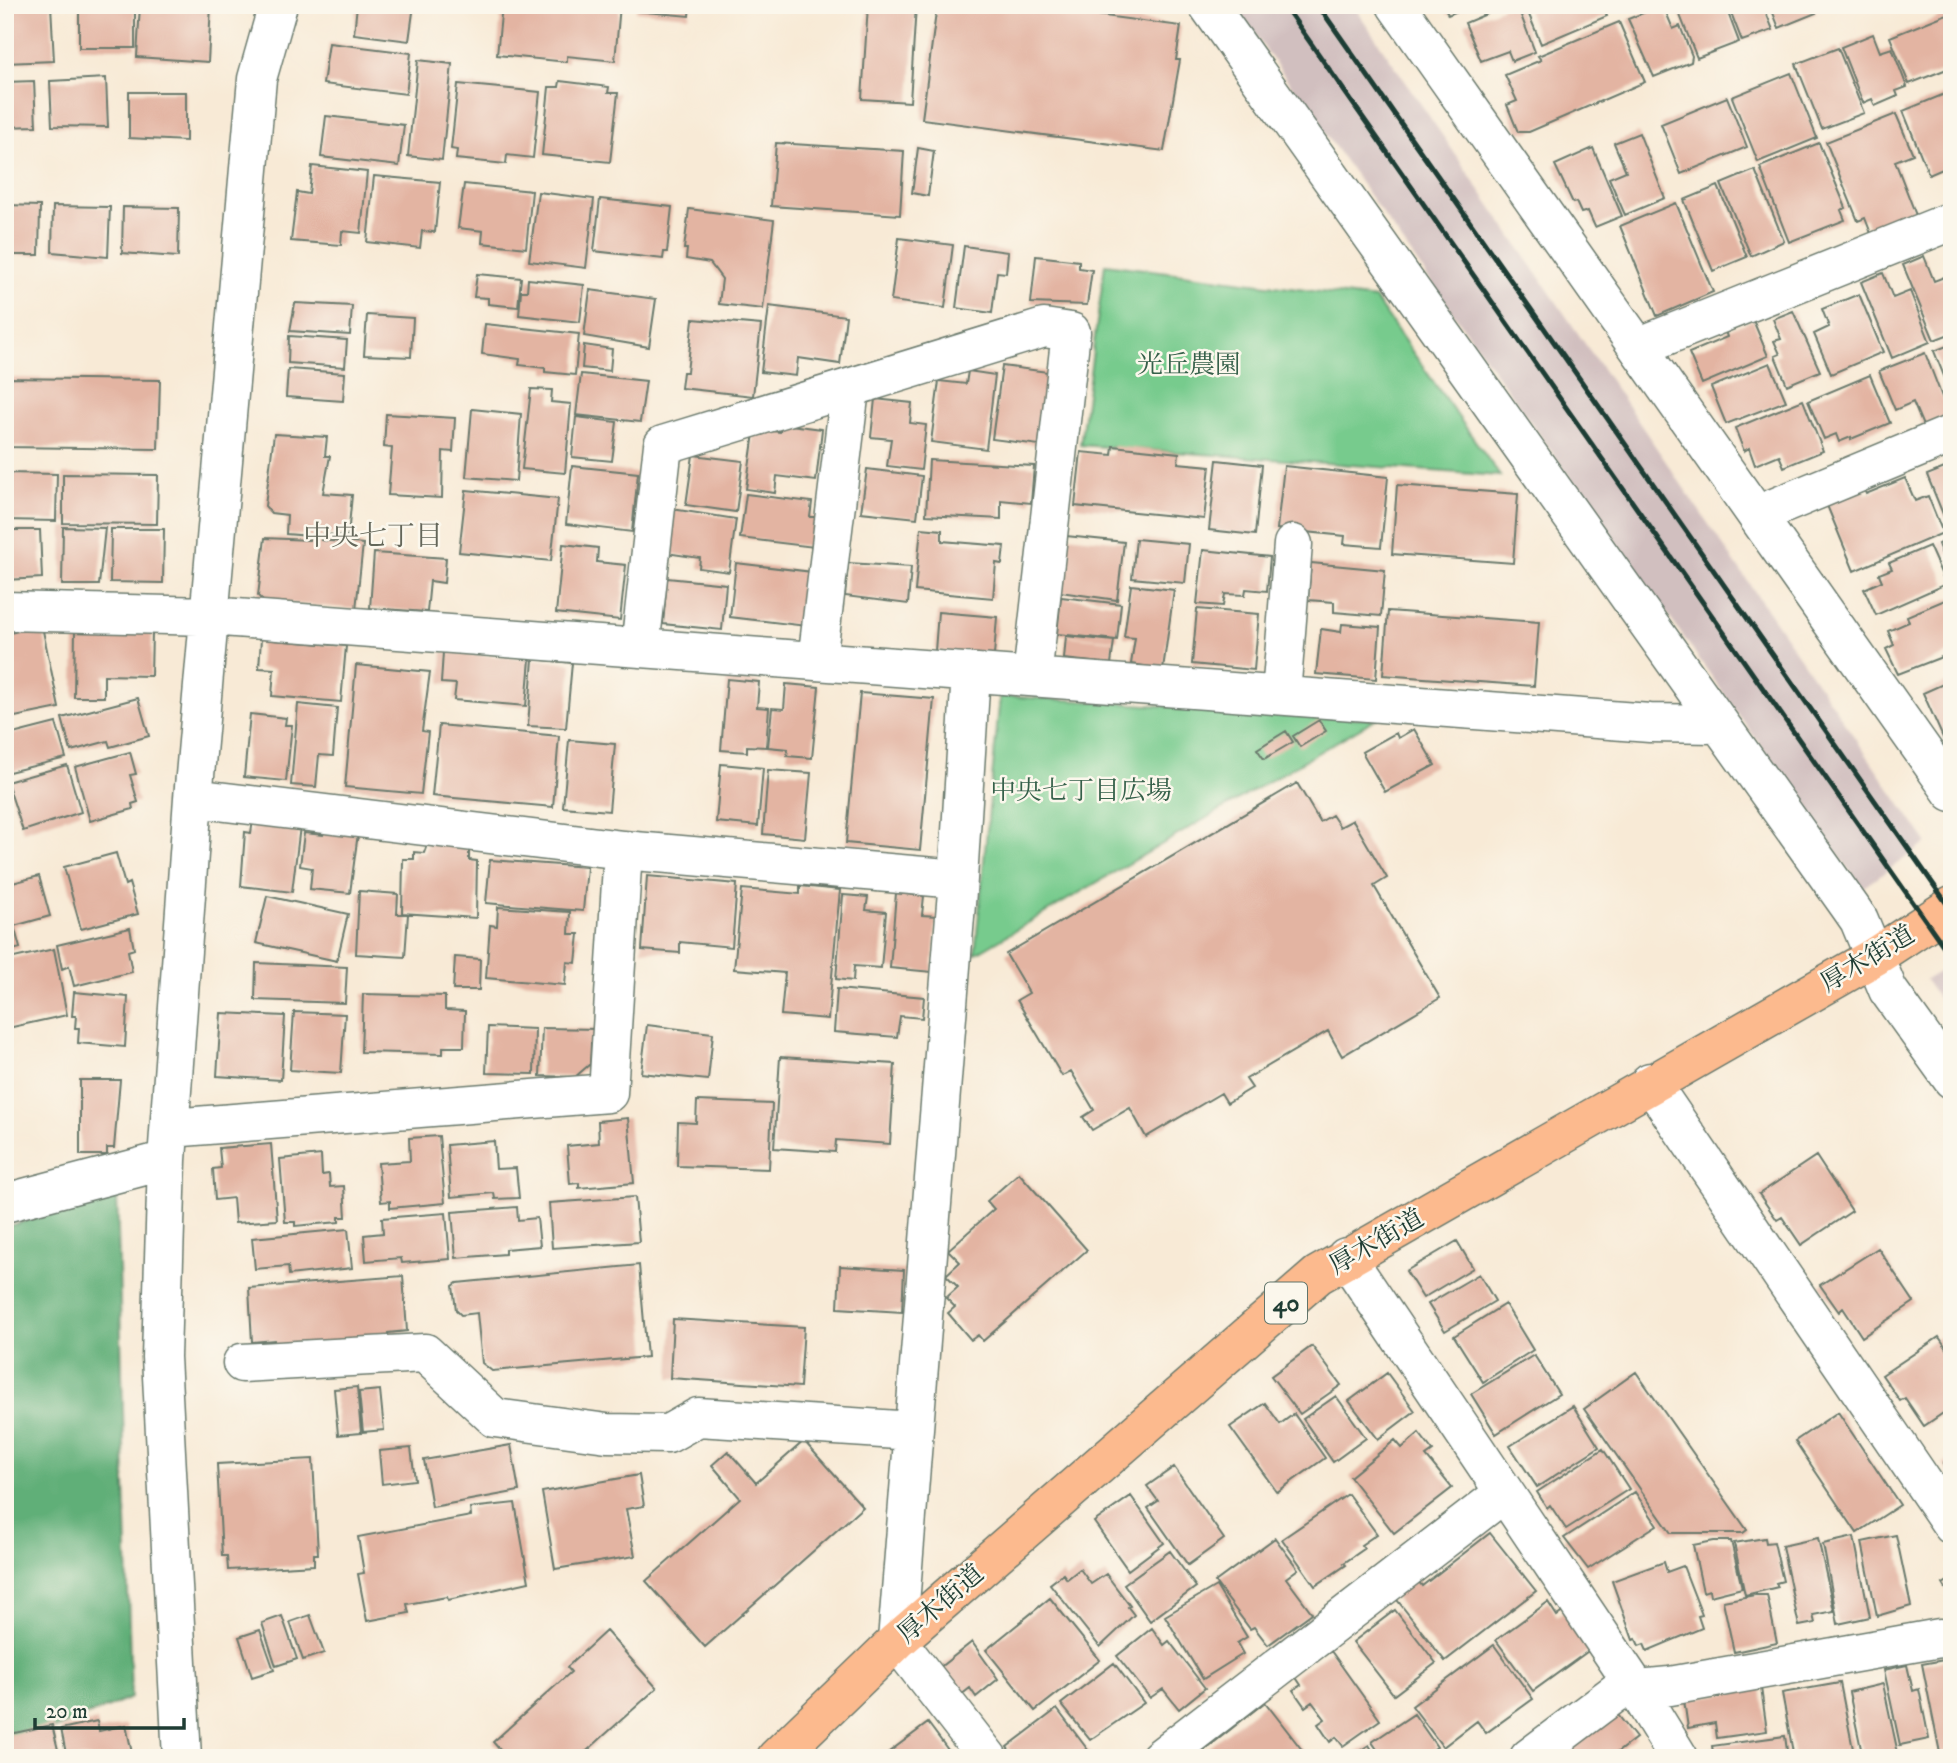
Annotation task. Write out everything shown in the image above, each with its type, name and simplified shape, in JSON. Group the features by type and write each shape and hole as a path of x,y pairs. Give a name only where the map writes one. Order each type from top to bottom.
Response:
{"main road":[{"name":"厚木街道","path":"776,1758 897,1641 1318,1275 1874,957 1952,906"}],"street":[{"path":"182,1758 161,1357 169,1144 193,798 257,79 278,5"},
{"path":"1208,5 1717,724 1850,907 1888,990 1952,1079"},
{"path":"1396,5 1952,792"},
{"path":"1638,347 1952,221"},
{"path":"640,648 663,445 1044,328 1071,331 1032,677"},
{"path":"817,661 849,389"},
{"path":"1756,515 1952,433"},
{"path":"1281,695 1293,544"},
{"path":"5,611 209,616 1650,723 1717,724"},
{"path":"971,673 958,879 897,1641 988,1758"},
{"path":"193,798 623,850 958,879"},
{"path":"5,1203 169,1144 608,1093 623,850"},
{"path":"1650,1083 1952,1525"},
{"path":"1346,1257 1636,1688 1679,1758"},
{"path":"242,1363 425,1353 495,1418 607,1433 668,1434 698,1417 913,1431"},
{"path":"1160,1758 1504,1493"},
{"path":"1529,1758 1618,1691 1670,1686 1940,1639"}],"shaded area":[{"path":"1234,5 1353,5 1927,843 1862,888"},
{"path":"1952,964 1952,1018 1925,980"}],"green space":[{"name":"光丘農園","path":"1105,264 1375,299 1500,476 1080,445"},
{"name":"中央七丁目広場","path":"1000,696 1375,719 975,954"},
{"path":"117,1194 131,1698 5,1749 5,1227"}],"building":[{"path":"5,5 51,5 54,61 5,63"},
{"path":"79,5 135,5 135,48 79,48"},
{"path":"140,5 211,5 208,62 137,57"},
{"path":"357,5 414,5 409,41 354,34"},
{"path":"502,5 620,5 615,61 567,56 567,62 497,55"},
{"path":"637,5 690,5 689,16 636,11"},
{"path":"868,5 916,5 910,102 862,99"},
{"path":"937,5 1021,5 1181,26 1176,60 1180,60 1164,151 922,119"},
{"path":"1444,5 1472,5 1448,15"},
{"path":"1508,5 1517,5 1535,52 1512,61 1508,51 1481,61 1465,23"},
{"path":"1538,5 1602,5 1607,16 1541,44 1527,10"},
{"path":"1663,5 1673,29 1680,26 1692,56 1691,62 1654,77 1628,19"},
{"path":"1676,5 1725,5 1739,42 1697,58"},
{"path":"1728,5 1763,5 1773,30 1742,41"},
{"path":"1770,5 1813,5 1816,13 1779,28"},
{"path":"1952,12 1952,67 1909,84 1890,37"},
{"path":"1619,22 1645,82 1529,132 1518,132 1507,105 1517,101 1505,75 1541,60 1538,56"},
{"path":"1873,34 1880,52 1892,48 1907,87 1896,91 1898,96 1875,106 1872,99 1863,103 1841,47"},
{"path":"329,43 411,53 406,94 323,84"},
{"path":"1838,48 1864,113 1822,129 1796,64"},
{"path":"418,60 452,64 442,160 408,156"},
{"path":"1791,73 1817,138 1758,162 1732,97"},
{"path":"106,78 108,127 52,126 50,81"},
{"path":"34,81 36,126 5,127 5,82"},
{"path":"560,81 609,87 608,93 618,93 610,162 542,155 549,87 559,87"},
{"path":"458,84 540,92 533,158 507,155 506,164 456,159 457,150 451,149"},
{"path":"1952,91 1952,165 1929,175 1903,111"},
{"path":"129,92 186,92 186,141 129,138"},
{"path":"1727,97 1747,147 1681,174 1661,124"},
{"path":"1896,114 1913,154 1895,161 1917,218 1872,236 1865,218 1858,221 1826,142"},
{"path":"326,116 404,125 399,166 321,157"},
{"path":"1639,133 1665,198 1625,215 1609,178 1626,171 1614,143"},
{"path":"776,143 904,151 900,215 771,206"},
{"path":"1819,143 1846,208 1841,210 1845,220 1789,242 1760,167"},
{"path":"918,148 934,151 928,196 912,193"},
{"path":"1593,148 1622,216 1595,227 1588,211 1581,213 1576,202 1573,203 1555,165"},
{"path":"312,166 367,172 361,233 342,231 341,245 291,241 297,192 309,194"},
{"path":"1755,170 1784,241 1751,256 1721,184"},
{"path":"374,176 440,182 435,232 422,231 420,248 367,242"},
{"path":"464,184 532,191 526,248 482,243 483,231 458,228"},
{"path":"1718,186 1747,257 1713,271 1684,200"},
{"path":"538,192 594,199 586,268 529,261"},
{"path":"600,199 672,207 667,252 664,252 663,259 594,251"},
{"path":"1676,203 1713,292 1657,316 1620,226"},
{"path":"5,205 40,206 39,255 12,255 12,251 5,251"},
{"path":"53,206 110,207 108,257 52,252"},
{"path":"123,207 179,208 178,257 122,253"},
{"path":"689,209 774,220 763,309 719,304 722,279 710,263 686,259 687,249 684,249"},
{"path":"899,238 953,245 945,308 891,301"},
{"path":"964,246 1008,252 1006,273 997,272 992,313 956,308"},
{"path":"1036,256 1079,261 1079,268 1092,270 1087,305 1031,303"},
{"path":"1924,256 1934,281 1952,274 1952,333 1934,340 1903,265"},
{"path":"1883,273 1893,298 1910,291 1930,342 1892,358 1861,282"},
{"path":"477,274 521,278 518,307 488,304 488,298 474,297"},
{"path":"528,279 584,285 580,322 519,315 521,291 527,291"},
{"path":"590,290 656,299 649,347 584,336"},
{"path":"1859,294 1883,352 1831,374 1814,334 1829,327 1822,309"},
{"path":"295,303 352,306 350,335 290,331"},
{"path":"769,306 846,316 840,364 798,358 796,376 761,372"},
{"path":"1793,311 1820,371 1787,385 1775,356 1780,354 1774,341 1781,339 1773,319"},
{"path":"367,315 413,318 411,357 364,355"},
{"path":"693,319 761,325 753,396 681,388 683,372 687,372"},
{"path":"1753,320 1768,356 1702,384 1689,353 1727,337 1725,331"},
{"path":"485,324 579,334 575,375 545,372 545,368 519,365 520,359 482,354"},
{"path":"289,336 347,340 345,367 288,363"},
{"path":"1952,344 1952,396 1934,351"},
{"path":"584,345 612,349 610,371 582,368"},
{"path":"1925,353 1949,415 1923,426 1913,402 1895,410 1879,371"},
{"path":"1770,363 1786,401 1726,424 1711,387"},
{"path":"1002,366 1048,372 1039,445 992,439"},
{"path":"288,369 345,373 343,401 286,397"},
{"path":"968,371 995,375 986,449 931,442 939,381 966,384"},
{"path":"581,374 646,381 640,422 576,415"},
{"path":"1870,375 1890,423 1839,442 1836,434 1824,439 1808,401"},
{"path":"5,378 160,380 158,449 5,447"},
{"path":"531,389 552,390 551,402 571,404 565,473 522,469"},
{"path":"875,399 912,403 910,423 926,425 921,470 887,466 891,439 871,437"},
{"path":"1803,400 1823,451 1784,467 1779,455 1755,465 1749,448 1744,451 1735,428"},
{"path":"472,409 521,414 516,481 466,477"},
{"path":"386,414 455,418 453,452 443,451 442,498 388,495 392,448 384,447"},
{"path":"576,417 617,422 612,461 572,457"},
{"path":"782,424 822,429 816,481 777,476 775,493 746,489 754,433 760,430 780,432"},
{"path":"274,434 327,437 325,456 330,456 323,493 352,495 348,536 322,534 321,540 363,544 356,609 263,601 258,596 265,538 309,540 310,536 286,534 287,515 271,513 265,506"},
{"path":"1113,446 1179,453 1178,463 1210,466 1204,519 1075,506 1081,452 1112,455"},
{"path":"693,455 743,461 736,512 686,505"},
{"path":"929,460 1034,466 1031,503 1001,500 1001,519 926,515"},
{"path":"1217,460 1262,465 1255,535 1209,530"},
{"path":"1952,465 1952,516 1945,519 1927,475"},
{"path":"572,466 638,473 632,532 566,524"},
{"path":"1284,466 1388,477 1381,547 1344,544 1345,536 1277,529"},
{"path":"867,469 922,476 917,518 861,512"},
{"path":"5,473 57,474 56,521 5,520"},
{"path":"63,474 158,475 157,524 63,523"},
{"path":"1905,478 1915,501 1928,496 1943,533 1854,571 1826,503 1863,487 1866,494"},
{"path":"1397,485 1518,494 1513,563 1392,554"},
{"path":"466,490 558,499 551,561 459,552"},
{"path":"746,494 812,502 810,517 818,517 814,547 740,538"},
{"path":"672,509 736,519 729,572 699,568 700,558 666,553"},
{"path":"63,527 105,528 99,585 62,585"},
{"path":"921,528 942,530 942,541 1004,546 1002,564 996,563 993,598 915,591"},
{"path":"111,529 164,529 163,583 110,582"},
{"path":"5,530 40,530 42,578 5,580"},
{"path":"1066,536 1124,542 1117,600 1060,592"},
{"path":"1952,538 1952,553 1943,557 1938,544"},
{"path":"1136,539 1189,544 1185,583 1132,578"},
{"path":"563,544 598,548 597,562 626,565 620,620 556,613"},
{"path":"1929,546 1946,584 1876,615 1864,589 1882,581 1879,574 1892,569 1889,563"},
{"path":"1203,550 1270,557 1267,591 1246,589 1245,595 1225,594 1223,606 1197,604"},
{"path":"374,553 446,558 444,583 430,581 427,612 370,608"},
{"path":"736,563 812,572 806,626 730,617"},
{"path":"848,563 911,567 908,604 845,596"},
{"path":"1311,563 1385,570 1381,616 1334,612 1334,602 1308,600"},
{"path":"667,578 726,584 722,630 663,624"},
{"path":"1131,585 1174,590 1163,669 1131,664 1135,638 1124,637"},
{"path":"1061,597 1121,604 1117,640 1057,634"},
{"path":"1952,597 1952,653 1898,674 1886,649 1894,645 1888,631 1909,622 1907,616"},
{"path":"1197,609 1259,614 1254,670 1192,664"},
{"path":"1388,611 1539,622 1534,686 1383,675"},
{"path":"938,612 997,617 994,655 935,651"},
{"path":"1342,624 1380,627 1376,679 1316,674 1321,629 1341,632"},
{"path":"42,626 59,708 5,719 5,634"},
{"path":"75,630 152,632 151,676 104,675 104,697 74,697"},
{"path":"1066,636 1114,641 1111,664 1064,659"},
{"path":"261,639 346,646 341,702 272,696 274,669 259,668"},
{"path":"443,652 530,659 526,706 454,700 456,684 441,683"},
{"path":"533,659 572,663 566,728 528,726"},
{"path":"356,665 430,672 422,731 428,732 421,794 345,787"},
{"path":"727,679 759,682 757,707 769,708 766,747 747,746 747,752 721,750"},
{"path":"1952,680 1952,736 1944,740 1923,693"},
{"path":"786,684 819,687 812,758 787,756 788,749 768,747 772,708 784,709"},
{"path":"860,693 934,699 920,850 846,843"},
{"path":"138,698 149,736 110,747 108,741 71,751 62,718"},
{"path":"298,704 337,708 333,756 319,755 316,787 291,785"},
{"path":"250,714 286,718 285,725 292,725 286,781 244,777"},
{"path":"1319,720 1326,731 1300,747 1293,736"},
{"path":"56,723 66,758 5,773 5,736"},
{"path":"439,725 559,736 553,807 432,796"},
{"path":"1414,729 1435,765 1385,792 1362,752 1396,733 1398,738"},
{"path":"1286,731 1293,742 1264,759 1257,749"},
{"path":"569,740 615,744 609,811 563,807"},
{"path":"130,752 136,774 130,775 138,802 132,804 133,809 90,821 75,767"},
{"path":"721,764 763,768 758,826 716,822"},
{"path":"67,765 81,812 23,831 7,782"},
{"path":"768,770 811,773 805,838 763,834"},
{"path":"1297,783 1320,822 1332,815 1340,827 1353,820 1387,878 1374,886 1440,998 1342,1056 1328,1031 1246,1079 1252,1088 1227,1103 1221,1093 1146,1137 1130,1108 1092,1130 1083,1117 1094,1110 1071,1071 1062,1076 1017,1000 1029,993 1006,954"},
{"path":"253,820 300,826 292,892 241,886 245,832 251,833"},
{"path":"324,829 358,833 350,893 310,889 312,868 300,866 304,833 323,835"},
{"path":"428,842 469,846 469,860 477,861 476,918 402,913 403,859 414,859 414,852 424,853"},
{"path":"116,853 125,885 129,883 138,914 81,929 64,867"},
{"path":"490,860 587,867 583,911 486,903"},
{"path":"39,876 50,916 14,926 20,948 5,952 5,885"},
{"path":"647,876 737,884 732,947 680,942 680,953 642,950"},
{"path":"800,886 840,890 828,1019 781,1015 785,973 734,969 742,889 800,894"},
{"path":"359,891 398,894 397,914 408,914 405,957 356,954"},
{"path":"896,893 924,896 922,915 937,916 932,972 890,968"},
{"path":"843,895 868,897 866,910 886,912 881,968 854,966 853,981 836,979"},
{"path":"267,896 348,914 337,961 256,943"},
{"path":"498,907 570,912 569,934 579,934 576,963 567,962 565,985 486,978 490,925 497,926"},
{"path":"130,928 134,949 128,951 132,972 74,986 69,966 62,969 57,945"},
{"path":"54,949 67,1015 8,1028 5,960"},
{"path":"455,957 480,959 479,990 453,990"},
{"path":"256,963 347,967 345,1003 255,1000"},
{"path":"837,989 924,997 922,1018 900,1016 897,1037 834,1032"},
{"path":"74,992 128,997 125,1047 78,1043 79,1028 75,1028 76,1016 72,1016"},
{"path":"363,994 445,996 445,1010 465,1011 464,1047 443,1047 443,1054 361,1052"},
{"path":"294,1012 345,1014 341,1073 290,1070"},
{"path":"221,1013 285,1016 281,1080 217,1076"},
{"path":"647,1025 713,1033 708,1080 641,1073"},
{"path":"488,1027 535,1029 534,1074 486,1073"},
{"path":"542,1028 597,1029 596,1043 591,1043 590,1064 575,1077 540,1076"},
{"path":"780,1057 895,1064 890,1144 836,1140 835,1152 774,1148"},
{"path":"80,1080 120,1080 114,1148 107,1148 107,1155 80,1155"},
{"path":"697,1101 772,1104 769,1169 677,1166 678,1122 696,1123"},
{"path":"628,1118 634,1183 579,1188 579,1183 570,1184 567,1146 599,1143 598,1121"},
{"path":"439,1136 445,1203 390,1208 390,1201 381,1202 378,1163 410,1161 409,1138"},
{"path":"494,1141 496,1169 516,1168 519,1198 495,1199 494,1193 451,1197 447,1145"},
{"path":"271,1144 277,1220 235,1223 233,1198 215,1200 213,1169 221,1168 219,1148"},
{"path":"321,1155 322,1175 329,1174 330,1187 344,1186 346,1217 339,1217 339,1222 295,1226 295,1222 285,1222 280,1159"},
{"path":"1816,1156 1852,1211 1801,1245 1782,1217 1777,1220 1759,1194"},
{"path":"1019,1173 1087,1250 983,1341 978,1335 971,1340 948,1313 955,1307 946,1298 958,1287 946,1275 960,1262 948,1250 994,1209 987,1201"},
{"path":"635,1197 639,1242 552,1248 549,1203"},
{"path":"517,1207 518,1220 537,1218 540,1246 505,1249 505,1254 456,1258 452,1212"},
{"path":"446,1213 450,1259 402,1263 401,1258 366,1261 364,1235 383,1233 382,1218"},
{"path":"348,1229 352,1268 289,1275 288,1266 255,1269 252,1238"},
{"path":"1457,1241 1473,1268 1423,1298 1406,1271"},
{"path":"1878,1248 1914,1302 1862,1337 1843,1308 1839,1312 1820,1285"},
{"path":"639,1265 647,1357 492,1371 482,1363 477,1313 461,1315 456,1310 453,1286 457,1283"},
{"path":"840,1266 904,1270 902,1312 838,1308"},
{"path":"1479,1274 1495,1301 1445,1331 1428,1304"},
{"path":"403,1276 407,1331 388,1333 388,1339 275,1348 274,1340 252,1342 249,1288"},
{"path":"1505,1304 1533,1350 1483,1382 1454,1336"},
{"path":"673,1319 804,1327 800,1387 670,1378"},
{"path":"1939,1337 1952,1356 1952,1407 1924,1426 1905,1398 1900,1401 1882,1375"},
{"path":"1312,1346 1341,1385 1300,1414 1271,1376"},
{"path":"1534,1355 1559,1394 1496,1434 1471,1394"},
{"path":"1636,1372 1747,1530 1743,1533 1671,1533 1584,1409"},
{"path":"1387,1373 1415,1411 1378,1439 1349,1401"},
{"path":"357,1387 361,1433 338,1435 334,1389"},
{"path":"380,1390 384,1430 363,1432 359,1392"},
{"path":"1336,1396 1366,1438 1333,1462 1303,1419"},
{"path":"1265,1403 1280,1424 1294,1414 1325,1458 1277,1492 1230,1427"},
{"path":"1573,1406 1599,1447 1537,1487 1510,1446"},
{"path":"1838,1412 1900,1505 1857,1533 1795,1441"},
{"path":"1419,1433 1433,1451 1426,1456 1452,1488 1394,1533 1350,1477 1395,1440 1402,1448"},
{"path":"804,1441 863,1507 705,1647 646,1581 740,1498 712,1465 728,1451 756,1483"},
{"path":"511,1445 519,1491 432,1507 424,1460"},
{"path":"411,1448 415,1480 382,1484 379,1451"},
{"path":"1603,1449 1629,1489 1566,1529 1550,1505 1547,1508 1537,1492"},
{"path":"1952,1458 1952,1477 1943,1464"},
{"path":"313,1459 318,1554 314,1554 314,1565 228,1570 227,1556 222,1556 217,1464"},
{"path":"1174,1467 1224,1539 1188,1565 1148,1508 1158,1501 1147,1486"},
{"path":"639,1475 644,1506 626,1509 635,1556 555,1569 542,1492"},
{"path":"1635,1492 1657,1525 1588,1569 1564,1538"},
{"path":"1348,1494 1377,1534 1361,1545 1364,1549 1344,1563 1346,1565 1315,1586 1282,1539"},
{"path":"1131,1496 1164,1543 1128,1570 1094,1522"},
{"path":"515,1503 529,1582 448,1600 447,1597 407,1604 409,1613 367,1621 358,1574 364,1573 358,1537 471,1516 470,1508"},
{"path":"1490,1533 1536,1591 1445,1661 1394,1596 1416,1578 1422,1586"},
{"path":"1896,1535 1911,1606 1877,1616 1862,1542"},
{"path":"1854,1537 1870,1617 1838,1624 1823,1544"},
{"path":"1275,1538 1298,1569 1286,1578 1312,1613 1268,1645 1254,1627 1250,1629 1215,1582"},
{"path":"1765,1538 1766,1543 1774,1542 1783,1581 1776,1583 1778,1587 1745,1595 1734,1543"},
{"path":"1818,1538 1834,1611 1813,1615 1815,1623 1799,1626 1782,1546"},
{"path":"1731,1541 1742,1588 1710,1596 1709,1590 1703,1592 1693,1545"},
{"path":"1170,1551 1196,1587 1150,1621 1124,1584"},
{"path":"1664,1562 1667,1572 1683,1566 1702,1615 1698,1616 1702,1628 1647,1651 1644,1644 1639,1646 1636,1639 1633,1640 1612,1581"},
{"path":"1080,1569 1091,1584 1106,1574 1134,1615 1100,1647 1050,1584 1063,1574 1067,1579"},
{"path":"1952,1578 1952,1598 1943,1584"},
{"path":"1216,1586 1247,1637 1237,1643 1243,1654 1203,1679 1165,1616"},
{"path":"1767,1595 1777,1643 1734,1652 1723,1601"},
{"path":"1050,1598 1100,1660 1035,1711 986,1650"},
{"path":"1548,1602 1557,1616 1564,1611 1591,1649 1533,1691 1496,1640"},
{"path":"1395,1610 1436,1663 1394,1695 1353,1642"},
{"path":"310,1615 324,1653 303,1660 290,1622"},
{"path":"282,1616 297,1659 276,1666 262,1623"},
{"path":"1152,1628 1164,1645 1169,1641 1205,1688 1179,1709 1163,1689 1150,1698 1117,1656"},
{"path":"260,1630 274,1670 252,1677 239,1637"},
{"path":"606,1631 657,1688 579,1758 507,1758 493,1742 571,1672 567,1667"},
{"path":"972,1642 998,1679 976,1697 970,1688 961,1695 939,1668"},
{"path":"1494,1645 1533,1699 1486,1733 1477,1721 1443,1747 1412,1706"},
{"path":"1331,1651 1380,1720 1343,1746 1336,1737 1330,1742 1318,1724 1325,1719 1312,1702 1305,1707 1293,1690 1301,1685 1295,1676"},
{"path":"1944,1660 1949,1686 1952,1685 1952,1750 1940,1753 1922,1664"},
{"path":"1114,1663 1144,1703 1090,1740 1061,1704"},
{"path":"1907,1665 1913,1691 1919,1689 1929,1739 1900,1745 1884,1670"},
{"path":"1840,1683 1853,1749 1794,1758 1782,1693"},
{"path":"1883,1684 1899,1758 1863,1758 1849,1692"},
{"path":"1761,1688 1767,1731 1717,1738 1715,1723 1688,1728 1684,1700"},
{"path":"1265,1702 1306,1755 1197,1756"},
{"path":"1057,1709 1094,1758 1015,1758 1007,1747"},
{"path":"1615,1711 1636,1738 1610,1758 1555,1758"},
{"path":"1414,1714 1437,1747 1425,1755 1427,1758 1383,1758 1372,1742"},
{"path":"97,1721 99,1731 126,1725 133,1758 67,1758 61,1729"},
{"path":"928,1723 954,1758 887,1758 885,1755"},
{"path":"52,1725 60,1758 5,1758 5,1735"},
{"path":"1785,1736 1788,1758 1714,1758 1712,1746"},
{"path":"1369,1745 1377,1758 1349,1758"}],"railway":[{"path":"1284,5 1952,958"},
{"path":"1318,5 1952,911"}],"district":[{"name":"中央七丁目","path":"373,535"}]}
